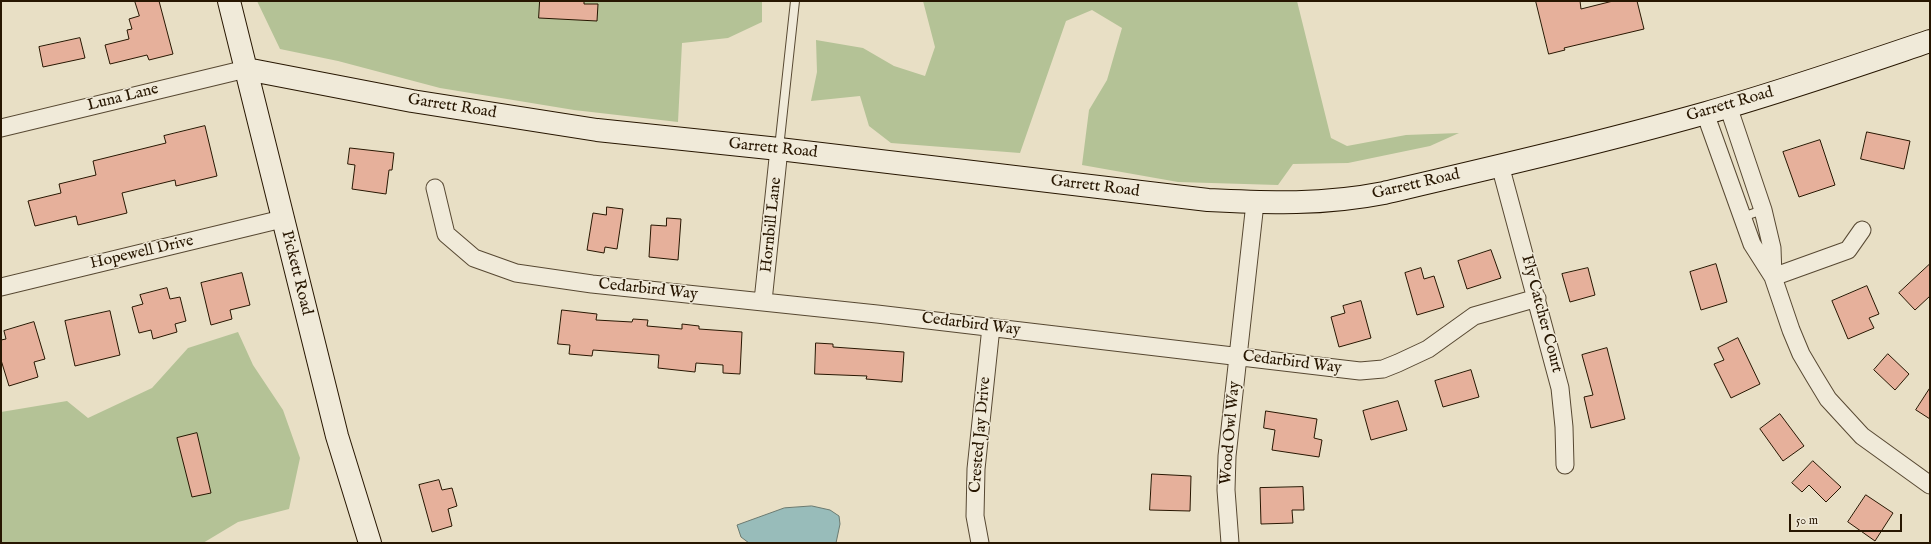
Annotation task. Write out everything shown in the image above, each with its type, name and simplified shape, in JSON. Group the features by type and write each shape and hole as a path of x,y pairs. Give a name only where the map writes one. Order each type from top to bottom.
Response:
{"street":[{"name":"Pickett Road","path":"229,1 337,436 370,543"},
{"name":"Garrett Road","path":"246,68 420,102 597,130 779,149 1208,200 1255,203 1313,203 1347,200 1384,193 1705,113 1853,68 1930,41"},
{"name":"Luna Lane","path":"1,128 246,68"},
{"path":"1728,106 1762,210 1772,248 1774,277 1791,330 1801,354 1828,399 1862,436 1930,485"},
{"path":"1705,113 1752,244 1774,277"},
{"name":"Hornbill Lane","path":"763,301 779,149"},
{"name":"Fly Catcher Court","path":"1500,165 1560,388 1566,465"},
{"name":"Cedarbird Way","path":"435,188 446,234 474,258 516,273 600,285 763,301 1360,371 1383,369 1428,349 1474,316 1537,298"},
{"name":"Wood Owl Way","path":"1230,543 1226,490 1227,456 1255,203"},
{"name":"Hopewell Drive","path":"1,287 282,219"},
{"path":"1774,277 1848,250 1862,230"},
{"name":"Crested Jay Drive","path":"980,543 975,516 976,469 991,327"}],"lane":[{"path":"779,149 795,1"},
{"path":"1742,217 1762,210"}],"green space":[{"path":"257,1 762,1 762,22 728,38 682,43 678,122 574,110 440,88 338,61 280,49"},
{"path":"923,1 1297,1 1331,138 1347,146 1406,135 1459,133 1430,146 1348,163 1293,164 1278,185 1178,182 1082,165 1089,110 1107,80 1122,28 1092,10 1066,21 1020,153 891,143 869,126 860,96 811,101 817,72 816,40 863,48 894,66 925,76 935,47"},
{"path":"238,332 253,365 283,410 300,458 289,509 238,522 203,543 1,543 1,412 67,401 88,418 152,388 188,348"}],"water":[{"path":"812,506 830,510 839,516 840,524 836,543 749,543 741,537 737,525 784,508"}],"building":[{"path":"135,1 159,1 173,54 149,60 147,55 110,64 105,45 129,39 127,30 132,29 129,19 139,16"},
{"path":"540,1 584,1 584,4 598,4 597,21 539,18"},
{"path":"1536,1 1580,1 1581,9 1613,1 1637,1 1644,29 1564,48 1565,50 1549,54"},
{"path":"80,38 85,58 43,67 39,47"},
{"path":"205,126 217,176 176,186 175,180 122,193 127,213 78,225 76,216 35,226 28,201 61,193 59,184 96,175 93,161 166,143 164,136"},
{"path":"1867,132 1910,141 1904,169 1861,159"},
{"path":"1820,140 1835,185 1799,197 1783,152"},
{"path":"350,148 394,153 392,170 389,170 386,194 352,189 355,165 348,164"},
{"path":"607,207 623,209 617,249 605,247 604,253 587,250 593,213 606,215"},
{"path":"667,218 681,219 678,260 649,257 651,225 666,226"},
{"path":"1491,250 1501,278 1467,289 1458,261"},
{"path":"1716,264 1727,302 1701,310 1690,272"},
{"path":"1930,264 1930,296 1915,310 1899,293"},
{"path":"1421,268 1424,279 1434,276 1444,307 1417,315 1405,273"},
{"path":"1588,268 1595,295 1570,302 1562,274"},
{"path":"242,273 250,305 230,310 232,319 211,325 201,283"},
{"path":"1867,286 1879,314 1869,318 1874,328 1848,339 1832,301"},
{"path":"167,288 170,299 180,297 186,321 175,324 177,332 153,339 151,330 139,333 132,307 143,304 140,295"},
{"path":"1361,301 1371,338 1339,347 1331,317 1345,313 1343,306"},
{"path":"562,310 597,314 596,320 632,322 633,319 648,320 647,326 682,329 682,324 699,326 699,329 742,332 740,374 723,373 723,365 696,363 695,372 658,368 659,355 593,350 592,356 569,354 570,345 558,344"},
{"path":"110,311 120,355 75,366 65,321"},
{"path":"34,322 45,359 34,362 38,377 9,386 1,360 1,340 6,339 4,331"},
{"path":"1738,338 1760,384 1731,398 1714,364 1724,360 1718,348"},
{"path":"816,343 833,344 833,347 904,352 902,382 866,379 867,376 815,374"},
{"path":"1607,348 1625,419 1591,428 1584,397 1593,395 1582,355"},
{"path":"1888,354 1909,374 1895,390 1874,370"},
{"path":"1471,370 1479,397 1443,407 1435,381"},
{"path":"1930,388 1930,419 1916,410"},
{"path":"1398,401 1407,430 1371,440 1363,411"},
{"path":"1266,411 1317,419 1314,438 1322,440 1319,457 1272,450 1275,430 1264,428"},
{"path":"1780,414 1804,446 1783,461 1760,429"},
{"path":"197,433 211,493 192,497 177,438"},
{"path":"1813,461 1841,487 1826,502 1809,485 1802,492 1792,483"},
{"path":"1152,474 1191,476 1190,511 1150,510"},
{"path":"439,480 442,490 452,488 457,506 448,509 452,526 432,532 419,485"},
{"path":"1303,487 1304,510 1292,510 1293,523 1261,524 1260,488"},
{"path":"1866,495 1893,513 1875,541 1848,522"}]}
